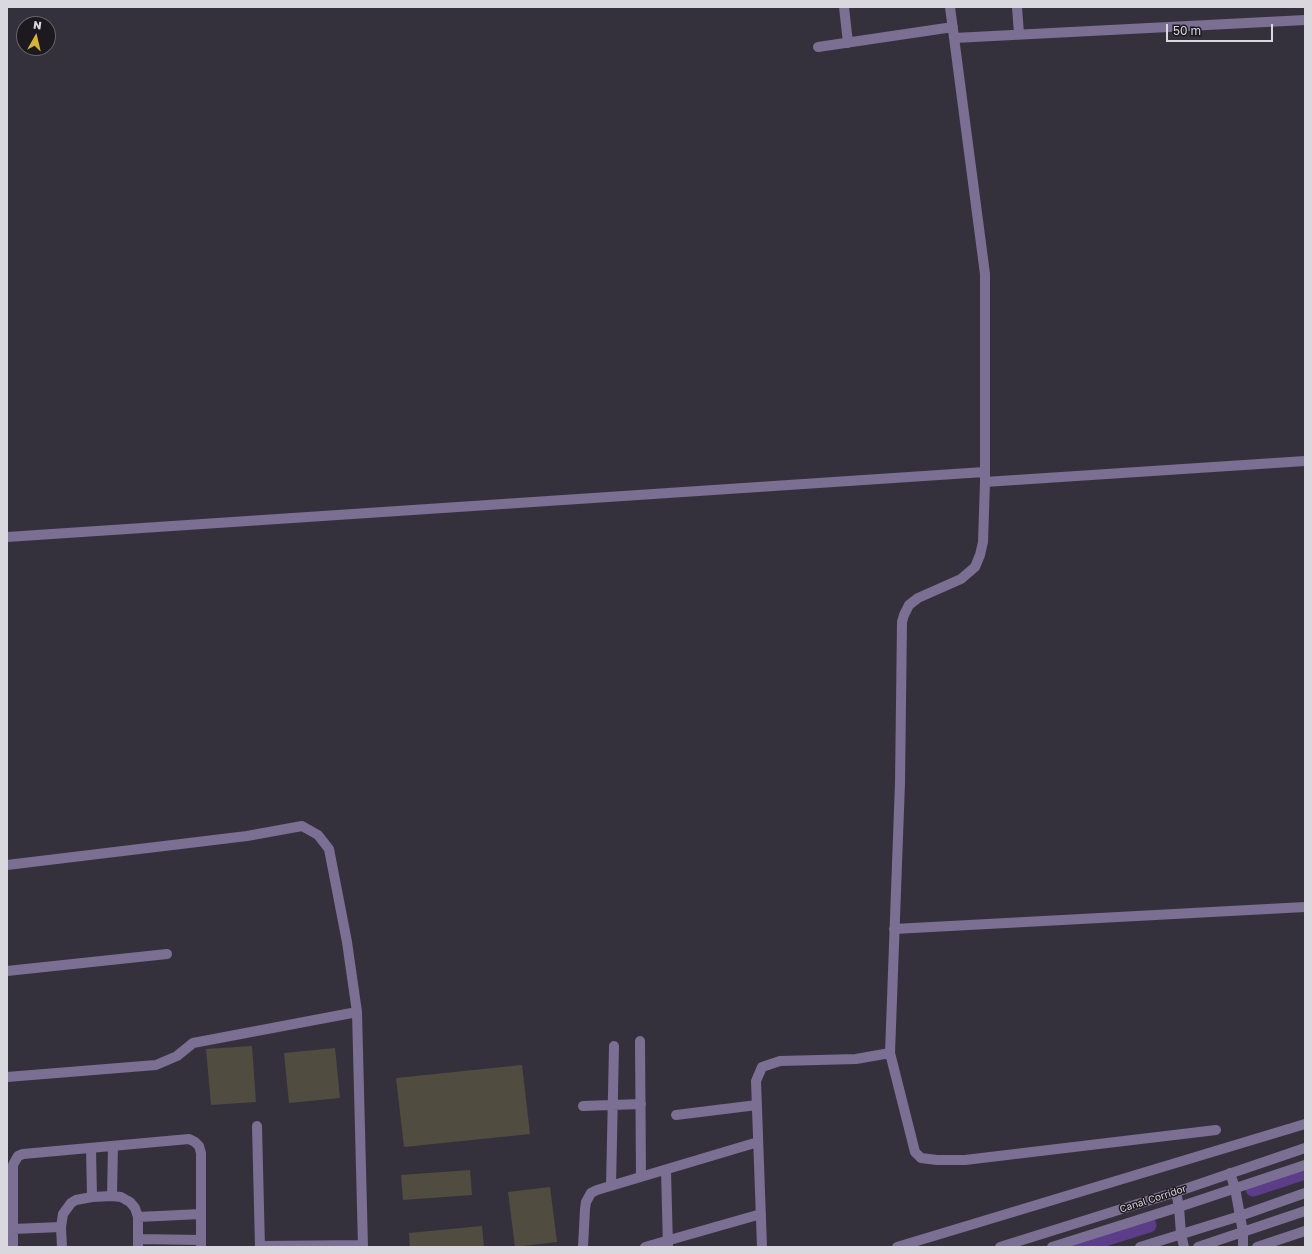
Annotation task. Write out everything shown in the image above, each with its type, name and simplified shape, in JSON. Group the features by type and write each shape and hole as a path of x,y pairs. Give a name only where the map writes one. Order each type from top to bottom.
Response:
{"street":[{"path":"844,7 848,43"},
{"path":"950,7 985,274 983,542 975,567 961,579 918,598 909,605 902,622 900,783 890,1053 915,1152 921,1158 937,1160 965,1160 1216,1130"},
{"path":"1017,7 1019,34"},
{"path":"818,47 953,33 1019,34 1305,20"},
{"path":"7,537 984,477 1305,461"},
{"path":"7,865 247,836 302,826 318,835 329,849 347,942 357,1012 363,1246 260,1247 257,1126"},
{"path":"894,930 1305,907"},
{"path":"7,971 166,954"},
{"path":"7,1077 156,1064 177,1056 193,1043 357,1012"},
{"path":"640,1041 642,1177"},
{"path":"611,1186 614,1046"},
{"path":"762,1247 756,1082 762,1067 780,1061 856,1059 890,1053"},
{"path":"583,1106 641,1104"},
{"path":"676,1115 757,1105"},
{"path":"897,1247 1305,1124"},
{"path":"13,1247 13,1165 18,1156 23,1154 189,1139 199,1146 201,1153 201,1243 138,1243 138,1217 135,1208 130,1202 121,1197 112,1196 92,1197 76,1200 71,1203 63,1214 61,1227 62,1247"},
{"path":"583,1247 586,1202 597,1190 758,1142"},
{"path":"112,1196 113,1146"},
{"path":"91,1148 92,1197"},
{"name":"Canal Corridor","path":"1000,1247 1176,1192 1305,1148"},
{"path":"1052,1247 1305,1165"},
{"path":"666,1170 668,1244"},
{"path":"1230,1174 1235,1188 1243,1232 1243,1247"},
{"path":"1176,1192 1184,1247"},
{"path":"1140,1247 1240,1216 1305,1193"},
{"path":"1198,1247 1305,1211"},
{"path":"138,1217 201,1214"},
{"path":"645,1247 668,1244 761,1214"},
{"path":"13,1229 61,1227"},
{"path":"1257,1247 1305,1231"}],"building":[{"path":"252,1046 256,1102 211,1105 206,1049"},
{"path":"335,1048 340,1098 289,1103 284,1053"},
{"path":"522,1065 530,1134 404,1147 396,1078"},
{"path":"470,1170 472,1195 403,1200 401,1175"},
{"path":"550,1187 557,1242 515,1247 508,1192"},
{"path":"482,1226 484,1247 410,1247 409,1233"}],"waterway":[{"path":"1253,1189 1305,1172"},
{"path":"1079,1247 1149,1225"}]}
